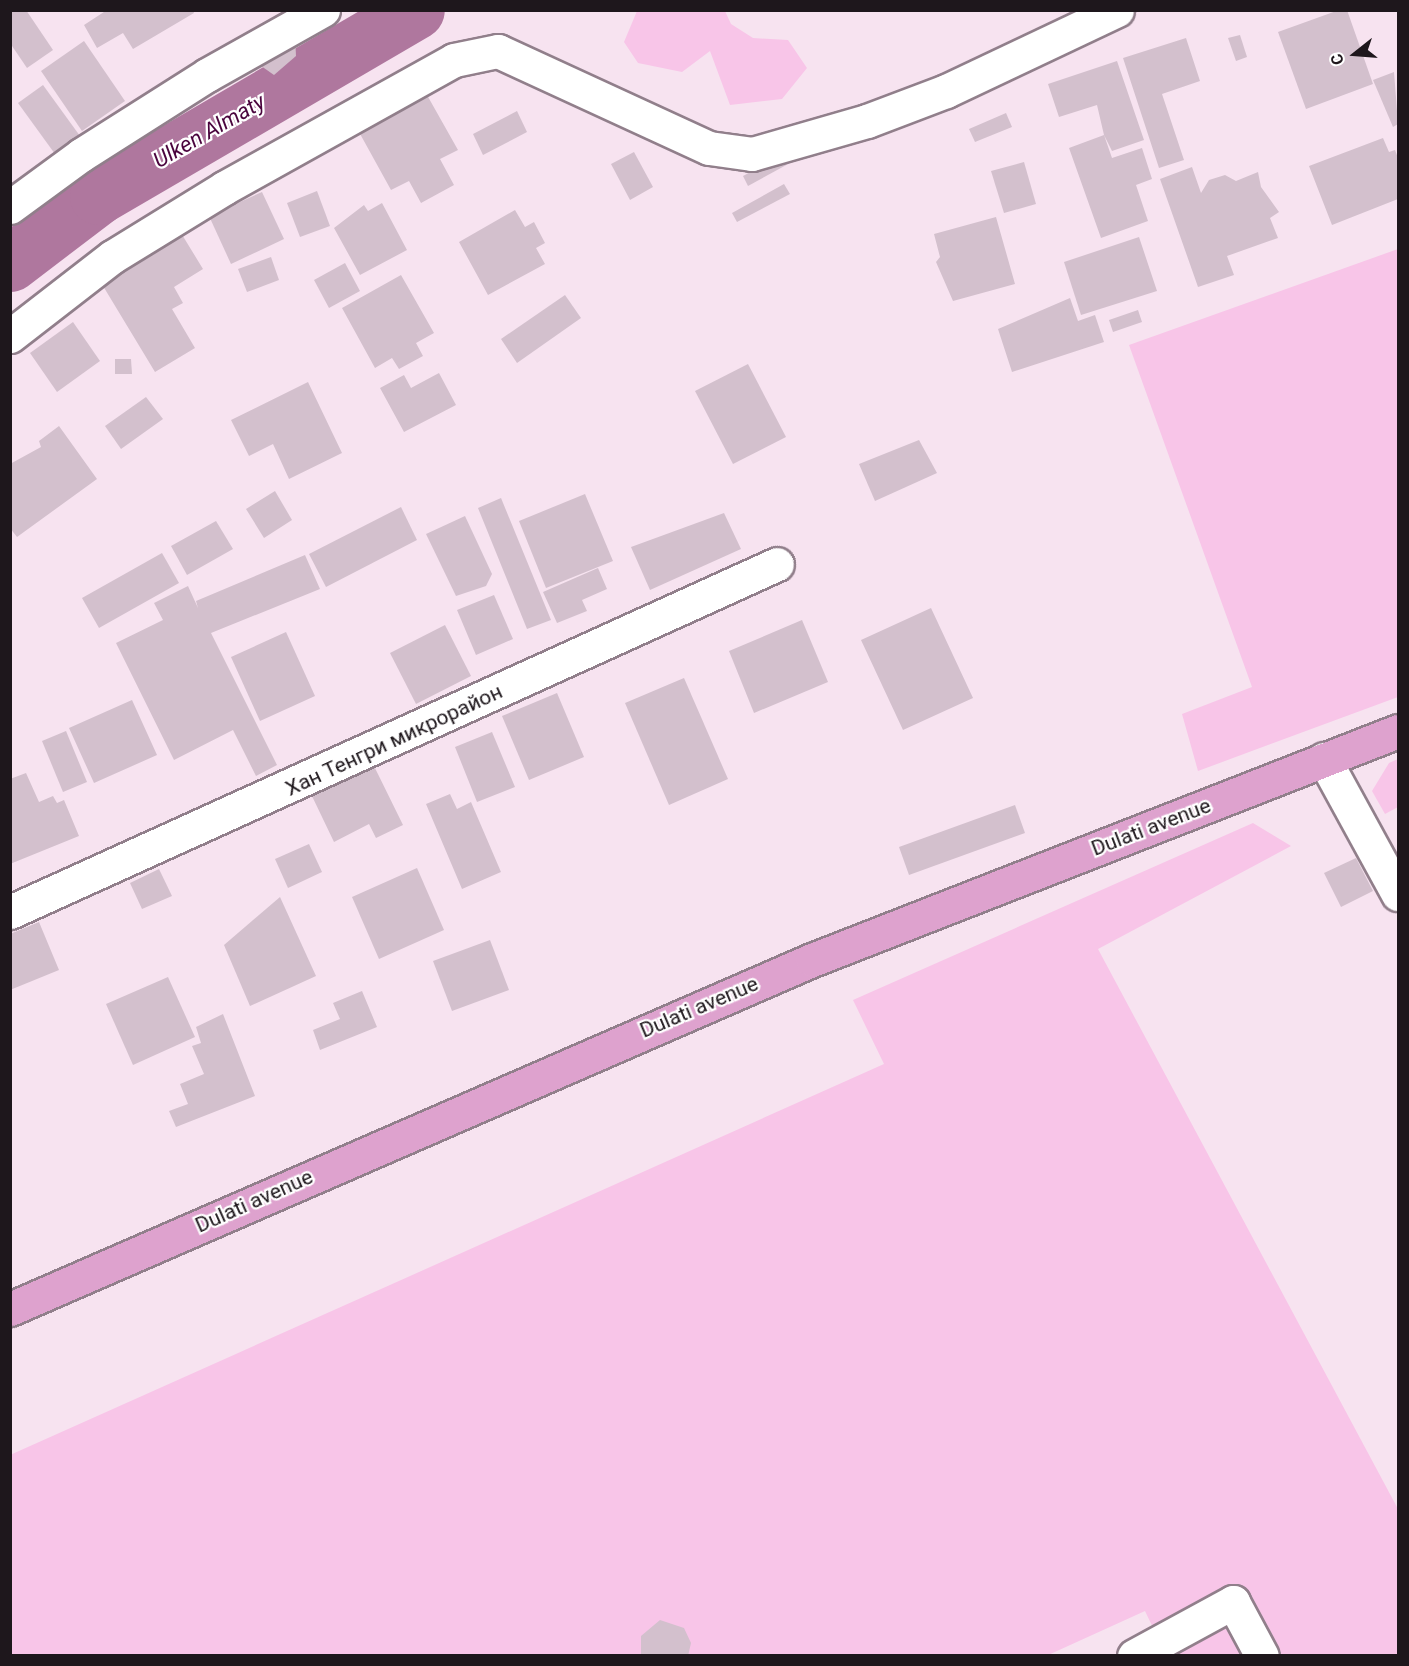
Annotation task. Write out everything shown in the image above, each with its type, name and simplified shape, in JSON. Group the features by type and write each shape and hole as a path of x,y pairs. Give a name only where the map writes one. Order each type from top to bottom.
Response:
{"main road":[{"name":"Dulati avenue","path":"10,1309 624,1039 1398,731"}],"street":[{"path":"10,207 81,155 207,75 323,10"},
{"path":"10,336 57,295 173,219 454,60 498,51 709,148 752,154 867,121 946,92 1117,11"},
{"name":"Хан Тенгри микрорайон","path":"10,912 777,564"},
{"path":"1324,759 1398,894"},
{"path":"1134,1656 1233,1602 1262,1656"}],"shaded area":[{"path":"637,11 725,11 731,24 753,38 788,40 807,68 782,99 730,105 710,51 682,72 638,63 624,42"},
{"path":"1398,249 1398,697 1198,771 1182,714 1252,687 1129,345"},
{"path":"1398,759 1398,807 1385,814 1372,791 1389,763"},
{"path":"1253,823 1291,846 1098,949 1398,1509 1398,1655 1166,1655 1145,1611 1046,1656 11,1655 10,1455 884,1064 853,1000"}],"building":[{"path":"10,10 26,10 53,50 27,68 10,43"},
{"path":"107,10 193,10 194,13 133,49 123,33 97,48 84,25"},
{"path":"1339,10 1347,10 1373,84 1306,109 1278,32"},
{"path":"295,35 296,56 274,75 254,61"},
{"path":"1240,35 1247,57 1236,61 1228,38"},
{"path":"1186,38 1200,81 1162,94 1184,160 1159,168 1123,58"},
{"path":"84,41 125,101 82,131 41,71"},
{"path":"1117,61 1144,140 1112,151 1104,135 1097,105 1059,117 1048,84"},
{"path":"1394,72 1398,124 1393,127 1373,80"},
{"path":"43,85 80,136 55,154 18,103"},
{"path":"427,95 458,150 440,159 454,185 421,203 409,181 391,190 359,132"},
{"path":"517,111 527,132 483,155 473,134"},
{"path":"1006,113 1012,127 975,142 969,129"},
{"path":"1104,135 1112,158 1142,148 1152,179 1136,185 1148,221 1101,238 1069,148"},
{"path":"1383,138 1389,152 1395,150 1398,158 1398,199 1332,225 1309,166"},
{"path":"795,148 801,157 748,186 743,176"},
{"path":"634,152 653,187 630,200 611,164"},
{"path":"1024,162 1036,204 1004,213 991,171"},
{"path":"1192,167 1201,193 1209,180 1225,175 1236,181 1258,172 1261,187 1279,212 1270,218 1278,238 1227,256 1234,275 1198,287 1160,179"},
{"path":"784,184 790,194 737,222 732,213"},
{"path":"317,191 330,226 300,237 287,203"},
{"path":"262,192 284,239 231,264 209,216"},
{"path":"382,203 407,250 360,275 334,228 364,205 368,211"},
{"path":"515,210 525,227 534,222 545,243 536,248 545,264 488,295 459,242"},
{"path":"996,217 1015,284 953,301 936,262 940,257 934,234"},
{"path":"181,233 203,269 174,287 183,303 172,309 195,348 155,372 100,281"},
{"path":"1139,237 1157,291 1081,315 1064,262"},
{"path":"271,257 279,280 247,292 238,269"},
{"path":"345,263 360,291 329,308 314,280"},
{"path":"401,275 434,333 416,343 423,356 399,369 392,358 375,368 342,308"},
{"path":"565,295 581,318 517,363 501,339"},
{"path":"1070,298 1078,321 1095,315 1104,342 1012,372 998,329"},
{"path":"1138,310 1142,322 1113,332 1109,320"},
{"path":"73,322 100,361 57,392 30,353"},
{"path":"115,359 131,359 132,374 115,374"},
{"path":"748,364 786,437 733,464 695,391"},
{"path":"439,373 456,405 404,432 380,388 404,375 411,388"},
{"path":"308,382 342,453 289,479 273,444 249,456 231,420"},
{"path":"146,397 163,419 121,449 105,426"},
{"path":"59,426 97,479 17,537 10,528 10,464 41,447 39,441"},
{"path":"919,440 937,473 875,501 859,464"},
{"path":"275,491 292,520 264,538 246,509"},
{"path":"585,494 613,561 546,588 519,521"},
{"path":"501,498 551,620 527,629 478,508"},
{"path":"401,507 417,540 326,587 309,554"},
{"path":"724,513 741,549 650,590 631,547"},
{"path":"465,516 492,574 486,586 456,596 426,534"},
{"path":"216,521 233,549 187,575 171,546"},
{"path":"162,553 179,583 99,628 82,598"},
{"path":"305,555 320,589 211,633 277,765 256,776 233,730 174,760 116,643 163,620 154,603 188,586 198,608 196,601"},
{"path":"598,568 607,589 582,600 587,611 557,623 543,592"},
{"path":"494,595 513,639 476,655 457,610"},
{"path":"931,608 973,698 903,730 861,640"},
{"path":"802,620 828,682 754,713 729,651"},
{"path":"445,625 471,676 416,704 390,653"},
{"path":"286,632 315,696 260,721 231,657"},
{"path":"684,678 728,779 669,805 625,703"},
{"path":"557,693 584,757 529,780 502,716"},
{"path":"132,700 157,755 94,783 69,728"},
{"path":"66,731 87,782 63,792 42,741"},
{"path":"492,732 515,787 477,802 455,747"},
{"path":"373,764 403,825 376,838 369,824 334,842 311,794"},
{"path":"26,773 39,802 53,796 57,803 64,800 79,836 10,864 10,779"},
{"path":"450,794 457,809 471,802 501,872 462,889 426,804"},
{"path":"1015,805 1025,833 909,875 899,847"},
{"path":"309,844 322,872 288,888 275,859"},
{"path":"1356,858 1373,891 1341,907 1324,873"},
{"path":"417,868 444,930 379,959 352,897"},
{"path":"159,869 172,896 142,909 130,883"},
{"path":"280,897 316,976 250,1006 224,945"},
{"path":"39,922 59,970 10,990 10,934"},
{"path":"490,940 509,990 452,1011 433,961"},
{"path":"168,977 195,1037 133,1065 106,1004"},
{"path":"362,991 377,1027 320,1050 313,1030 340,1019 333,1003"},
{"path":"223,1014 255,1096 176,1127 169,1111 188,1104 180,1084 204,1074 192,1046 201,1043 196,1027"},
{"path":"660,1620 684,1628 691,1643 688,1656 641,1656 641,1636"}],"waterway":[{"name":"Ulken Almaty","path":"10,263 98,196 416,10"}]}
